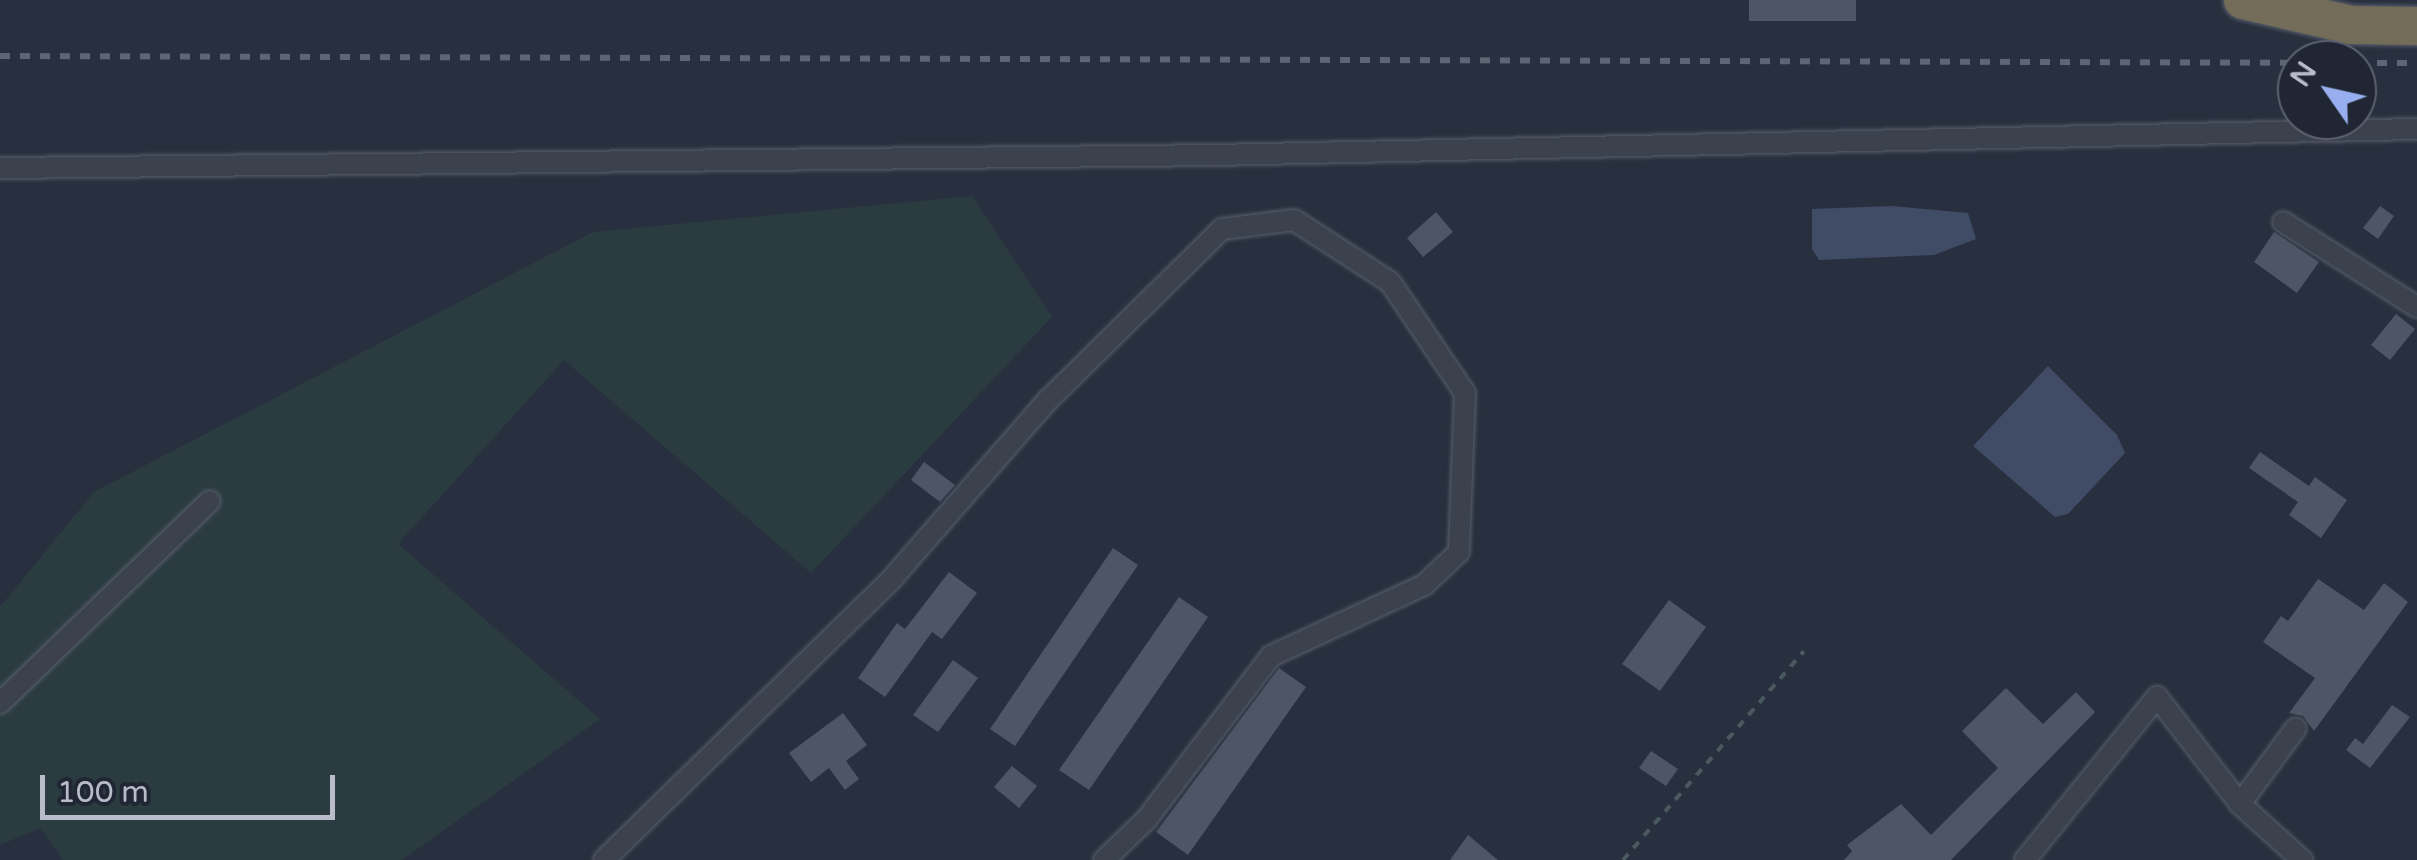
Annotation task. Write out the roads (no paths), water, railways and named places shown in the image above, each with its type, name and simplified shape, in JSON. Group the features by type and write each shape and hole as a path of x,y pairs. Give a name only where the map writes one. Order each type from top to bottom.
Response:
{"highway":[{"path":"2251,1 2351,25 2417,26"}],"street":[{"path":"0,168 1214,155 2417,129"},
{"path":"604,860 890,581 1049,399 1222,230 1294,220 1390,282 1465,393 1459,552 1424,584 1271,656 1146,820 1104,860"},
{"path":"2283,222 2417,307"},
{"path":"0,704 210,501"},
{"path":"2024,860 2157,697 2240,804 2302,860"},
{"path":"2240,804 2296,728"}],"water":[{"path":"1892,206 1968,213 1976,239 1934,255 1819,260 1812,249 1812,209"},
{"path":"2048,366 2117,435 2125,453 2068,514 2055,517 1973,446"}],"railway":[{"path":"0,56 2277,63"},
{"path":"2377,63 2417,63"}]}
